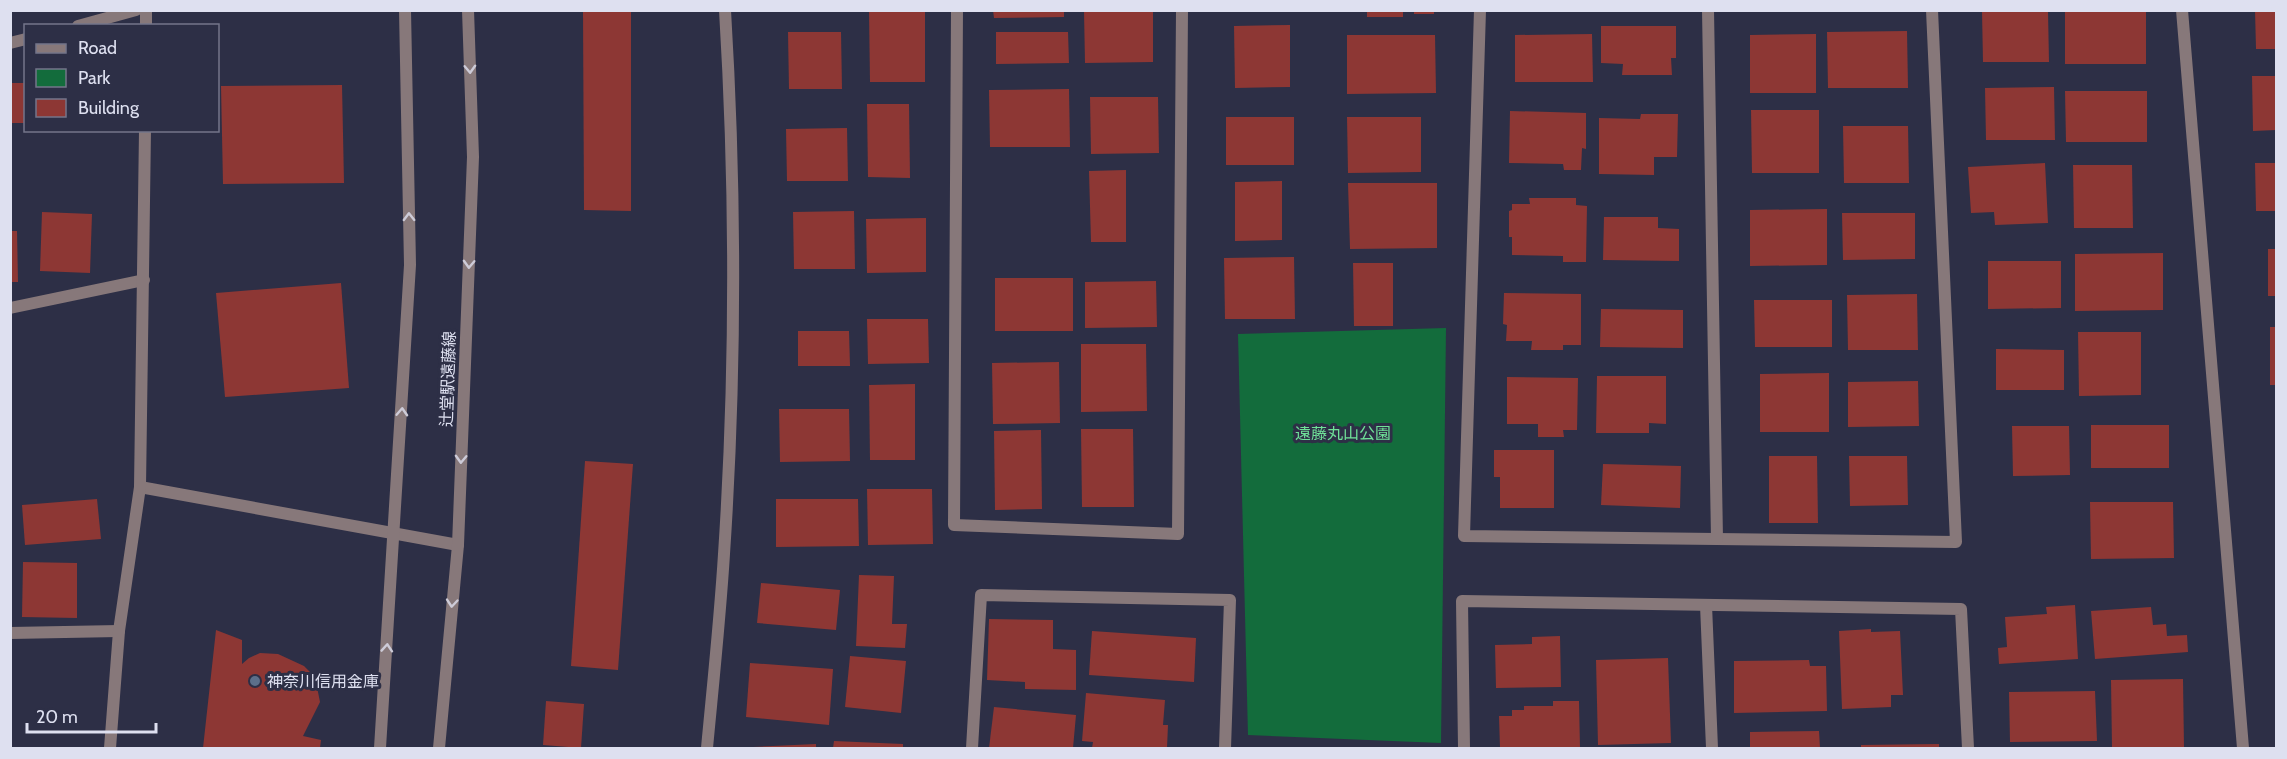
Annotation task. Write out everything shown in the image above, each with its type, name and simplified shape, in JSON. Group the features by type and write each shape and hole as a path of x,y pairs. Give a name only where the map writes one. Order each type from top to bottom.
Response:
{"street":[{"path":"85,24 136,10"},
{"path":"380,748 410,265 405,10"},
{"name":"辻堂駅遠藤線","path":"439,748 458,545 473,157 468,10"},
{"path":"707,748 724,554 733,320 730,90 725,10"},
{"path":"957,10 954,525 1178,534 1182,10"},
{"path":"1480,10 1464,536 1956,542 1932,10"},
{"path":"1708,10 1717,539"},
{"path":"2182,10 2243,748"},
{"path":"110,748 119,631 140,487 145,132"},
{"path":"10,308 144,280"},
{"path":"140,487 458,545"},
{"path":"972,748 981,595 1230,600 1225,748"},
{"path":"1464,748 1462,601 1961,609 1968,748"},
{"path":"1706,605 1712,748"},
{"path":"10,633 119,631"}],"green space":[{"name":"遠藤丸山公園","path":"1446,328 1441,743 1248,735 1238,334"}],"building":[{"path":"869,10 925,10 925,82 870,82"},
{"path":"993,10 1064,10 1064,17 994,18"},
{"path":"1367,10 1403,10 1403,17 1367,17"},
{"path":"1414,10 1434,10 1434,14 1414,14"},
{"path":"2065,10 2146,10 2146,64 2065,64"},
{"path":"2255,10 2276,10 2276,49 2256,49"},
{"path":"583,11 631,12 631,211 584,210"},
{"path":"1084,11 1153,11 1153,62 1085,63"},
{"path":"1982,11 2048,11 2049,62 1983,62"},
{"path":"1290,25 1290,87 1235,88 1234,26"},
{"path":"1601,26 1676,26 1676,58 1671,58 1672,75 1622,75 1623,64 1601,63"},
{"path":"1907,31 1908,88 1828,88 1827,32"},
{"path":"788,32 841,32 842,89 789,89"},
{"path":"996,32 1068,32 1069,63 996,64"},
{"path":"1592,34 1593,82 1515,82 1515,35"},
{"path":"1816,34 1816,93 1750,93 1750,35"},
{"path":"1347,35 1435,35 1436,93 1347,94"},
{"path":"2252,76 2276,76 2276,130 2253,131"},
{"path":"10,83 24,83 24,123 10,123"},
{"path":"342,85 344,183 223,184 221,86"},
{"path":"2054,87 2055,140 1986,140 1985,88"},
{"path":"1069,89 1070,147 990,147 989,90"},
{"path":"2065,91 2147,91 2147,142 2066,142"},
{"path":"1090,97 1158,97 1159,153 1091,154"},
{"path":"867,104 909,104 910,178 868,177"},
{"path":"1751,110 1819,110 1819,173 1752,173"},
{"path":"1510,111 1586,113 1586,149 1582,148 1581,170 1564,170 1563,164 1509,163"},
{"path":"1641,114 1678,114 1677,157 1654,157 1654,175 1599,174 1599,118 1640,119"},
{"path":"1226,117 1294,117 1294,165 1226,165"},
{"path":"1347,117 1421,117 1421,172 1348,173"},
{"path":"1843,126 1908,126 1909,183 1844,183"},
{"path":"847,128 848,181 787,181 786,129"},
{"path":"2045,163 2048,223 1995,225 1994,212 1971,213 1968,167"},
{"path":"2255,163 2276,163 2276,211 2256,211"},
{"path":"2073,165 2132,165 2133,228 2074,228"},
{"path":"1126,170 1126,242 1091,242 1089,171"},
{"path":"1282,181 1282,240 1235,241 1235,182"},
{"path":"1348,183 1437,183 1437,248 1350,249"},
{"path":"1529,198 1576,198 1576,205 1587,206 1586,262 1563,262 1563,256 1512,255 1509,211 1512,210 1512,204 1530,204"},
{"path":"1827,209 1827,265 1750,266 1750,210"},
{"path":"854,211 855,269 794,269 793,212"},
{"path":"42,212 92,214 90,273 40,271"},
{"path":"1842,213 1915,213 1915,259 1843,260"},
{"path":"1604,217 1658,217 1658,228 1679,229 1679,261 1603,260"},
{"path":"926,218 926,272 867,273 866,219"},
{"path":"10,231 17,231 18,282 10,282"},
{"path":"2268,249 2276,249 2276,296 2268,296"},
{"path":"2163,253 2163,310 2075,311 2075,254"},
{"path":"1294,257 1295,319 1225,319 1224,258"},
{"path":"1988,261 2061,261 2061,308 1988,309"},
{"path":"1353,263 1393,263 1393,326 1354,326"},
{"path":"995,278 1073,278 1073,331 995,331"},
{"path":"1156,281 1157,327 1085,328 1085,282"},
{"path":"341,283 349,388 225,397 216,293"},
{"path":"1504,293 1581,294 1581,345 1563,345 1563,350 1531,350 1532,341 1506,341 1507,325 1503,324"},
{"path":"1917,294 1918,350 1848,350 1847,295"},
{"path":"1754,300 1832,300 1832,347 1755,347"},
{"path":"1601,309 1683,310 1683,348 1600,347"},
{"path":"867,319 928,319 929,363 868,364"},
{"path":"2270,327 2276,327 2276,385 2270,385"},
{"path":"798,331 849,331 850,366 798,366"},
{"path":"2078,332 2141,332 2141,395 2079,396"},
{"path":"1081,344 1146,344 1147,411 1081,412"},
{"path":"1996,349 2064,350 2064,390 1996,390"},
{"path":"1059,362 1060,423 993,424 992,363"},
{"path":"1829,373 1829,432 1760,432 1760,374"},
{"path":"1597,376 1666,376 1666,424 1649,423 1649,433 1596,433"},
{"path":"1507,377 1578,378 1577,430 1563,430 1564,437 1538,437 1538,424 1507,424"},
{"path":"1918,381 1919,426 1848,427 1848,382"},
{"path":"915,384 915,460 870,460 869,385"},
{"path":"779,409 849,409 850,461 780,462"},
{"path":"2091,425 2169,425 2169,468 2091,468"},
{"path":"2012,426 2069,426 2070,475 2013,476"},
{"path":"1081,429 1133,429 1134,507 1082,507"},
{"path":"1041,430 1042,509 995,510 994,431"},
{"path":"1494,450 1554,450 1554,508 1500,508 1500,477 1494,477"},
{"path":"1769,456 1817,456 1818,523 1769,523"},
{"path":"1849,456 1907,456 1908,505 1850,506"},
{"path":"585,461 633,464 618,670 571,666"},
{"path":"1603,464 1681,466 1680,508 1601,505"},
{"path":"867,489 932,489 933,544 868,545"},
{"path":"97,499 101,539 25,545 22,505"},
{"path":"776,499 858,499 859,546 776,547"},
{"path":"2090,502 2173,502 2174,558 2091,559"},
{"path":"23,562 77,563 77,618 22,617"},
{"path":"859,575 894,576 892,624 907,624 905,648 856,646"},
{"path":"761,583 840,590 836,630 757,623"},
{"path":"2075,605 2078,659 1999,664 1998,648 2007,647 2005,617 2047,614 2046,607"},
{"path":"2151,607 2153,625 2166,624 2167,636 2187,635 2188,652 2095,659 2091,611"},
{"path":"989,619 1053,620 1053,649 1076,650 1076,690 1025,689 1025,682 987,680"},
{"path":"1871,629 1871,632 1900,631 1903,695 1891,695 1891,707 1842,709 1839,631"},
{"path":"216,630 242,640 242,664 260,653 278,654 304,666 315,677 320,702 303,736 321,740 320,748 203,748"},
{"path":"1092,631 1196,638 1194,682 1089,675"},
{"path":"1560,636 1561,687 1496,688 1495,645 1532,644 1532,637"},
{"path":"850,656 906,661 901,713 845,707"},
{"path":"1668,658 1671,743 1598,745 1596,660"},
{"path":"1809,660 1810,666 1826,666 1827,711 1734,713 1734,661"},
{"path":"750,663 833,669 829,725 746,717"},
{"path":"2183,679 2184,748 2112,748 2111,680"},
{"path":"2095,691 2097,741 2010,742 2009,692"},
{"path":"1086,693 1165,700 1163,725 1168,725 1167,748 1092,748 1093,742 1082,741"},
{"path":"546,701 584,704 581,748 543,745"},
{"path":"1553,701 1579,701 1580,748 1500,748 1499,716 1512,716 1512,710 1524,710 1524,706 1553,706"},
{"path":"994,707 1076,715 1073,748 989,748"},
{"path":"1819,731 1820,748 1750,748 1750,732"},
{"path":"834,741 903,744 903,748 833,748"},
{"path":"816,744 816,748 753,748 753,747"},
{"path":"1939,744 1939,748 1861,748 1861,745"}],"place":[{"name":"神奈川信用金庫","path":"255,681"}]}
